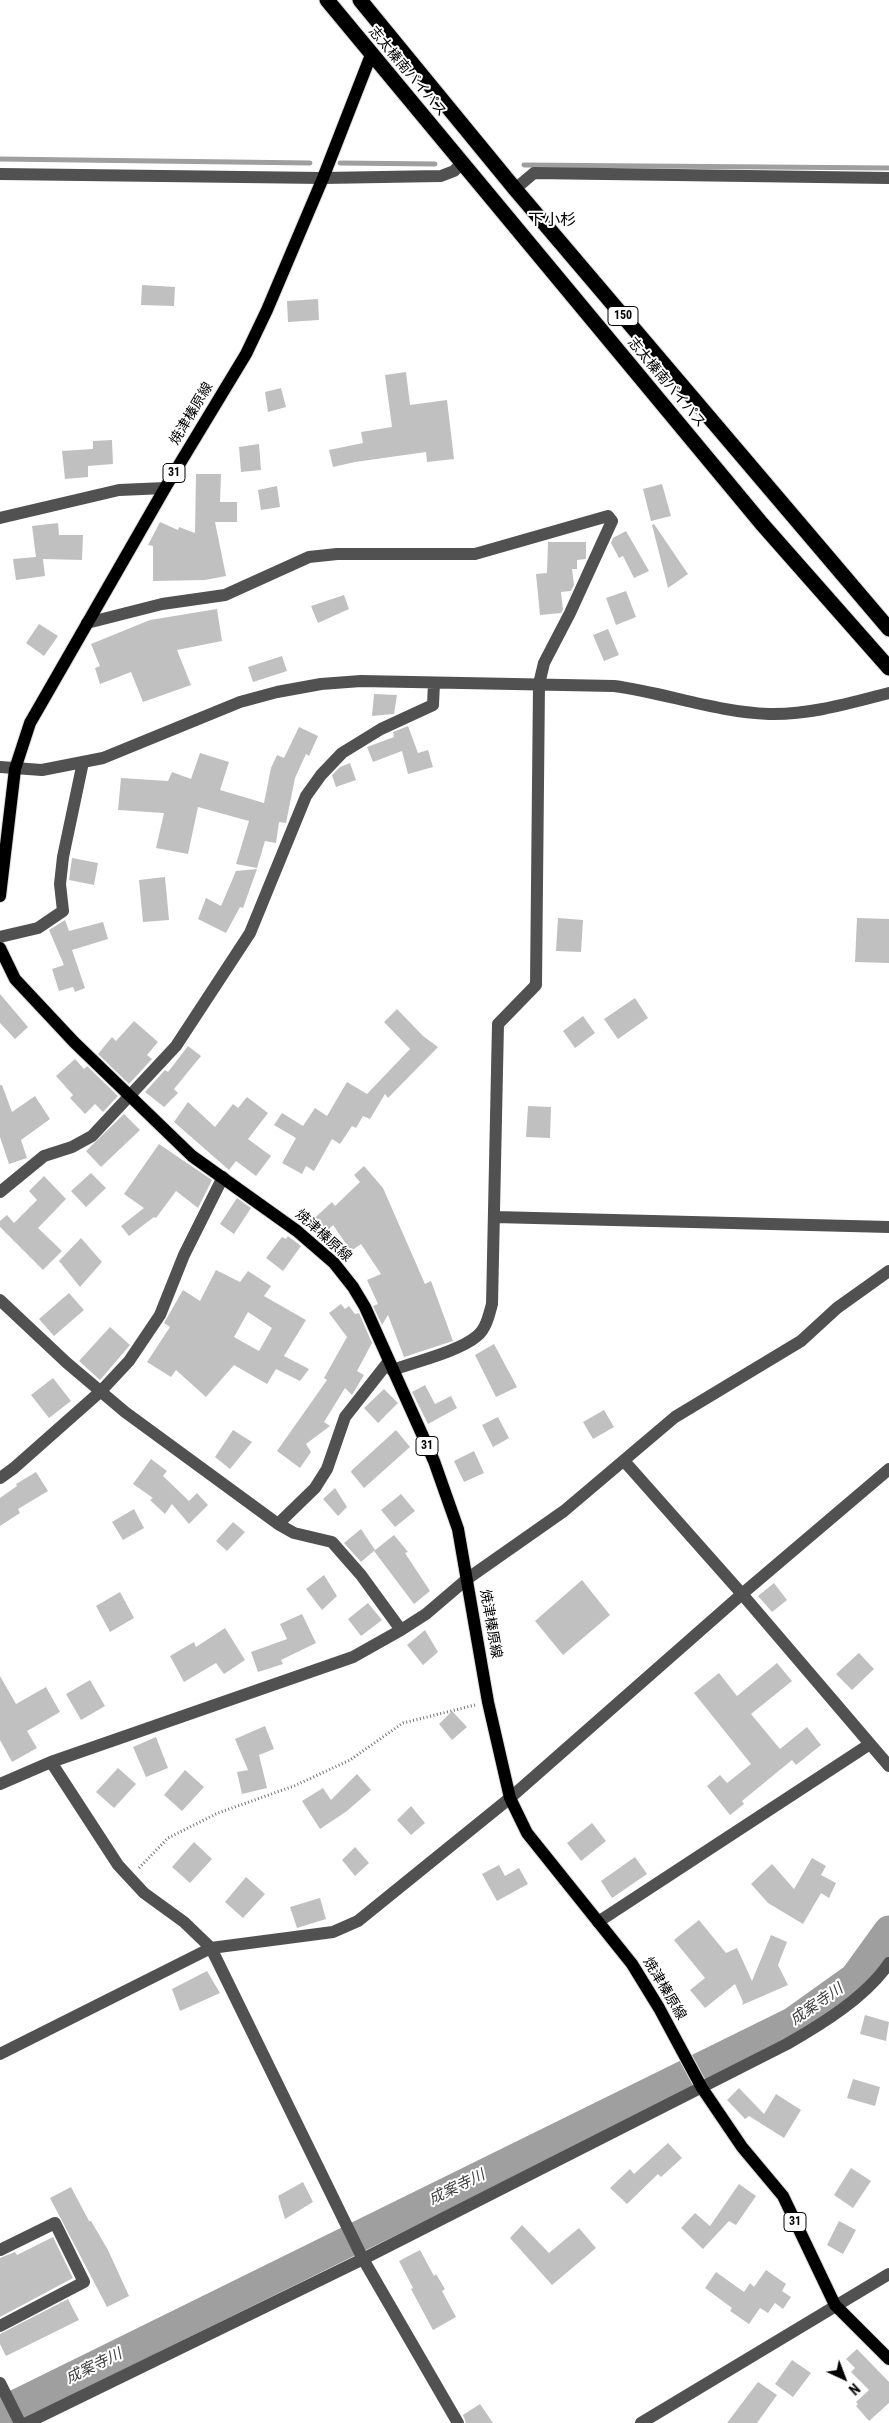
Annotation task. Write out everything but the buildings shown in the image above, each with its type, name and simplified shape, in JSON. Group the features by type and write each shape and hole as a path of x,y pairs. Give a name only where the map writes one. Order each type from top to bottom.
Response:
{"highway":[{"name":"志太榛南バイパス","path":"327,0 762,524 889,668"},
{"name":"志太榛南バイパス","path":"360,0 515,189 889,629"}],"main road":[{"name":"焼津榛原線","path":"0,896 15,768 30,723 165,488 246,354 324,178 371,55"},
{"name":"焼津榛原線","path":"0,948 15,979 130,1098 192,1156 297,1231 334,1263 354,1287 365,1307 434,1461 455,1520 488,1702 510,1798 527,1833 632,1964 701,2085 742,2147 783,2196 836,2305 889,2359"}],"street":[{"path":"0,174 324,178 440,176 454,171 462,163"},
{"path":"515,189 534,173 889,178"},
{"path":"0,518 119,490 165,488"},
{"path":"88,623 162,604 224,596 309,557 337,554 476,554 608,516 612,521 603,545 544,663 539,684 536,985 498,1024 495,1217 492,1304 488,1321 478,1336 455,1348 390,1366 345,1417 327,1469 315,1488 278,1524"},
{"path":"0,767 42,770 103,758 240,702 277,692 321,684 353,682 614,686 646,690 728,709 768,714 807,712 889,693"},
{"path":"0,1192 44,1156 72,1146 92,1136 130,1098 176,1046 250,933 306,796 321,775 342,753 381,729 433,705 434,683"},
{"path":"0,937 38,928 62,911 60,884 63,857 83,762"},
{"path":"0,1478 14,1468 101,1391 129,1361 160,1315 184,1255 223,1177"},
{"path":"495,1217 889,1227"},
{"path":"0,1784 50,1762 353,1657 401,1630 426,1614 467,1579 564,1511 625,1462 675,1417 801,1341 837,1308 889,1271"},
{"path":"0,1300 133,1418 278,1524 294,1533 332,1542 361,1575 401,1630"},
{"path":"625,1462 742,1594 889,1766"},
{"path":"0,2054 211,1948 334,1932 358,1921 510,1798 742,1594 889,1469"},
{"path":"598,1922 870,1744"},
{"path":"50,1762 118,1865 144,1893 184,1922 211,1948 361,2256 458,2423"},
{"path":"0,2383 22,2422 361,2256 822,2025 850,2003 889,1963"},
{"path":"0,2250 55,2223 84,2282 0,2326"},
{"path":"642,2423 889,2274"}],"path":[{"path":"130,1877 168,1838 218,1813 294,1786 350,1760 403,1723 488,1702"}],"waterway":[{"path":"0,159 310,163"},
{"path":"340,163 435,164"},
{"path":"524,165 889,168"},
{"name":"成案寺川","path":"0,2413 792,2023 855,1978 889,1931"}],"district":[{"name":"下小杉","path":"552,221"}]}
